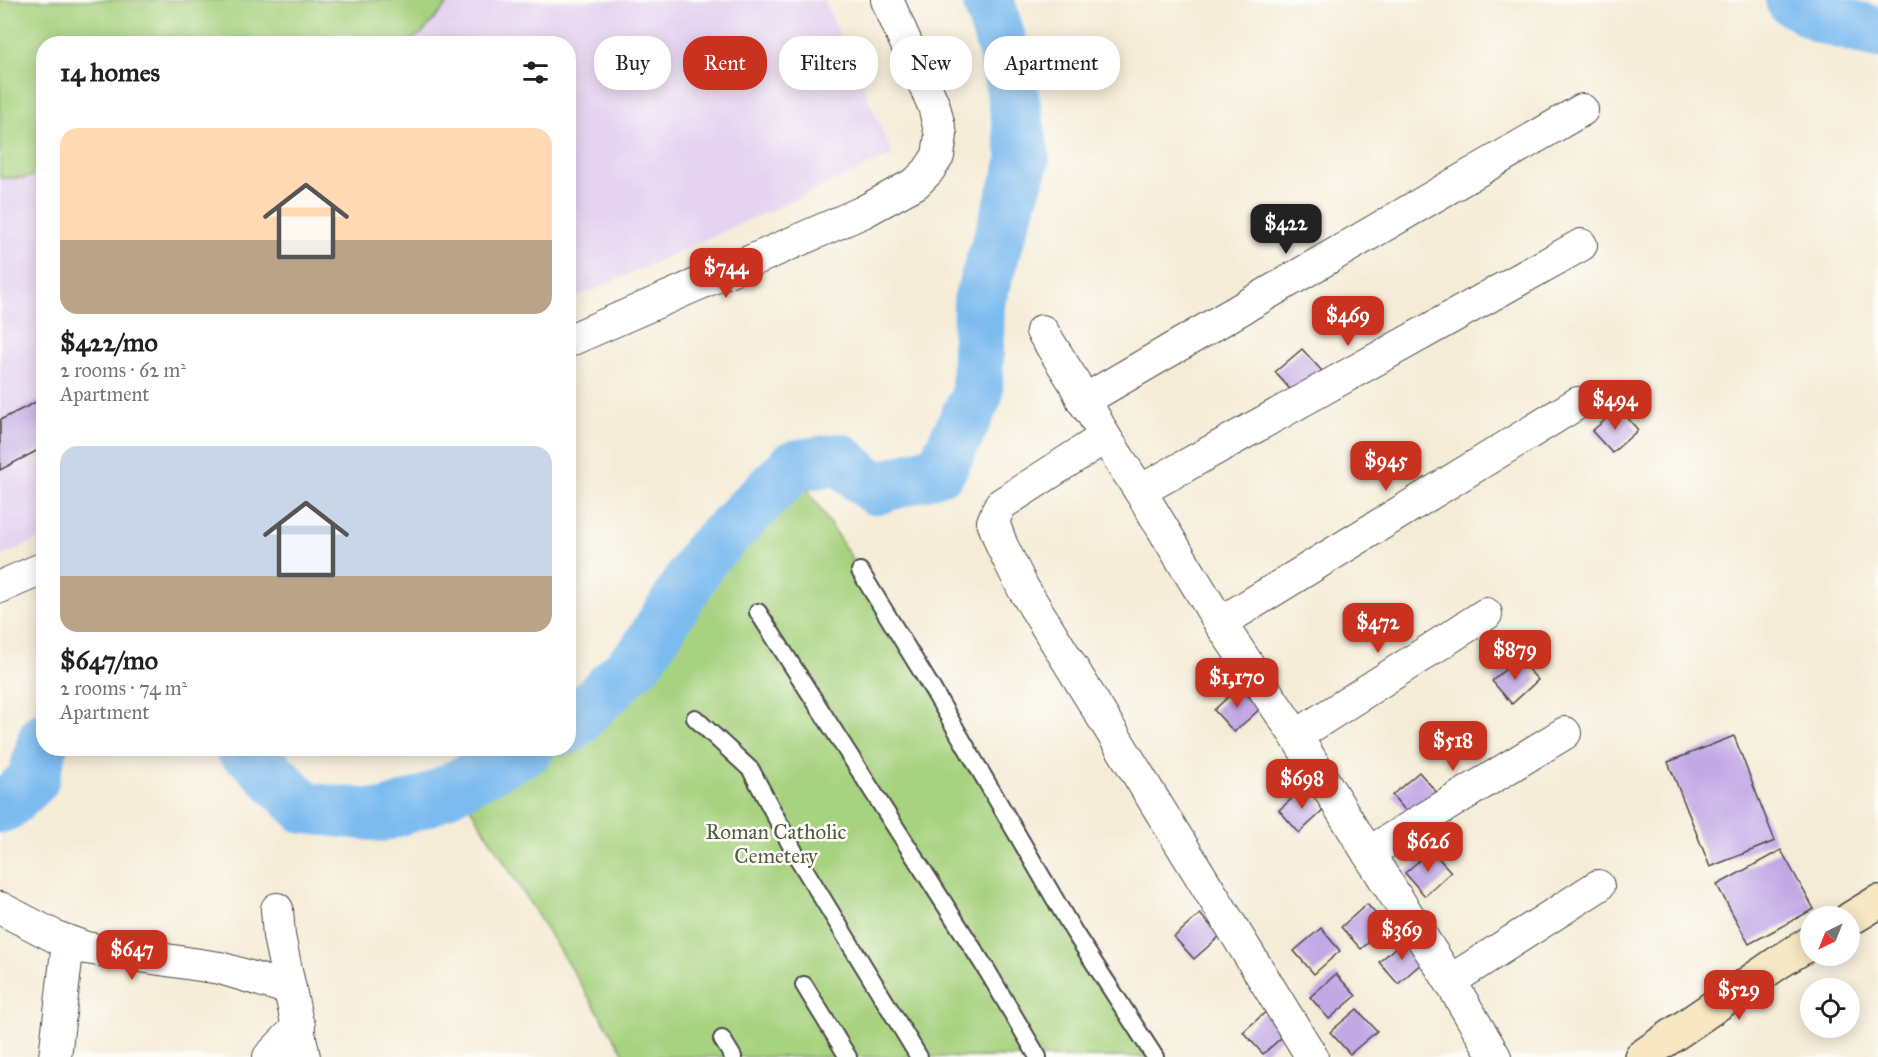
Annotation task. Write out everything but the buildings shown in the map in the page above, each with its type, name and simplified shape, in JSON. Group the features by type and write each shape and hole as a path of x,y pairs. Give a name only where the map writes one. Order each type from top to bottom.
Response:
{"main road":[{"path":"1860,913 1878,902"},
{"path":"1648,1055 1800,949"}],"street":[{"path":"576,338 863,212 916,183 938,156 941,135 934,106 887,0"},
{"path":"1083,401 1582,110"},
{"path":"1140,491 1581,245"},
{"path":"1042,331 1220,623 1296,736 1495,1057"},
{"path":"1220,623 1578,403"},
{"path":"1105,437 999,505 993,522 1023,588 1312,1057"},
{"path":"0,587 36,571"},
{"path":"1296,736 1486,614"},
{"path":"1368,853 1565,733"},
{"path":"1450,981 1598,886"},
{"path":"0,908 68,942 86,948 220,968 290,989"},
{"path":"277,909 279,936 304,1057"},
{"path":"55,1057 68,942"},
{"path":"268,1057 299,1026"}],"lane":[{"path":"860,571 933,690 1074,932 1155,1057"},
{"path":"758,612 988,972 1038,1057"},
{"path":"695,718 751,770 796,855 919,1057"},
{"path":"804,985 848,1057"},
{"path":"722,1039 733,1057"}],"shaded area":[{"path":"0,0 824,0 840,36 779,36 779,90 864,90 893,155 576,298 576,36 36,36 36,540 0,557"}],"green space":[{"path":"0,0 451,0 418,36 36,36 36,175 25,178 0,178"},
{"name":"Roman Catholic Cemetery","path":"799,476 860,571 1155,1057 626,1057 458,788 543,756 576,756 576,742 656,662 713,552"}],"waterway":[{"path":"576,720 642,656 706,554 794,466 840,459 875,489 941,469 977,395 979,301 1024,159 1007,62 988,0"},
{"path":"1791,0 1822,18 1878,33"},
{"path":"0,807 6,805 33,780 39,756"},
{"path":"252,756 305,808 382,816 429,800 514,756"}]}
